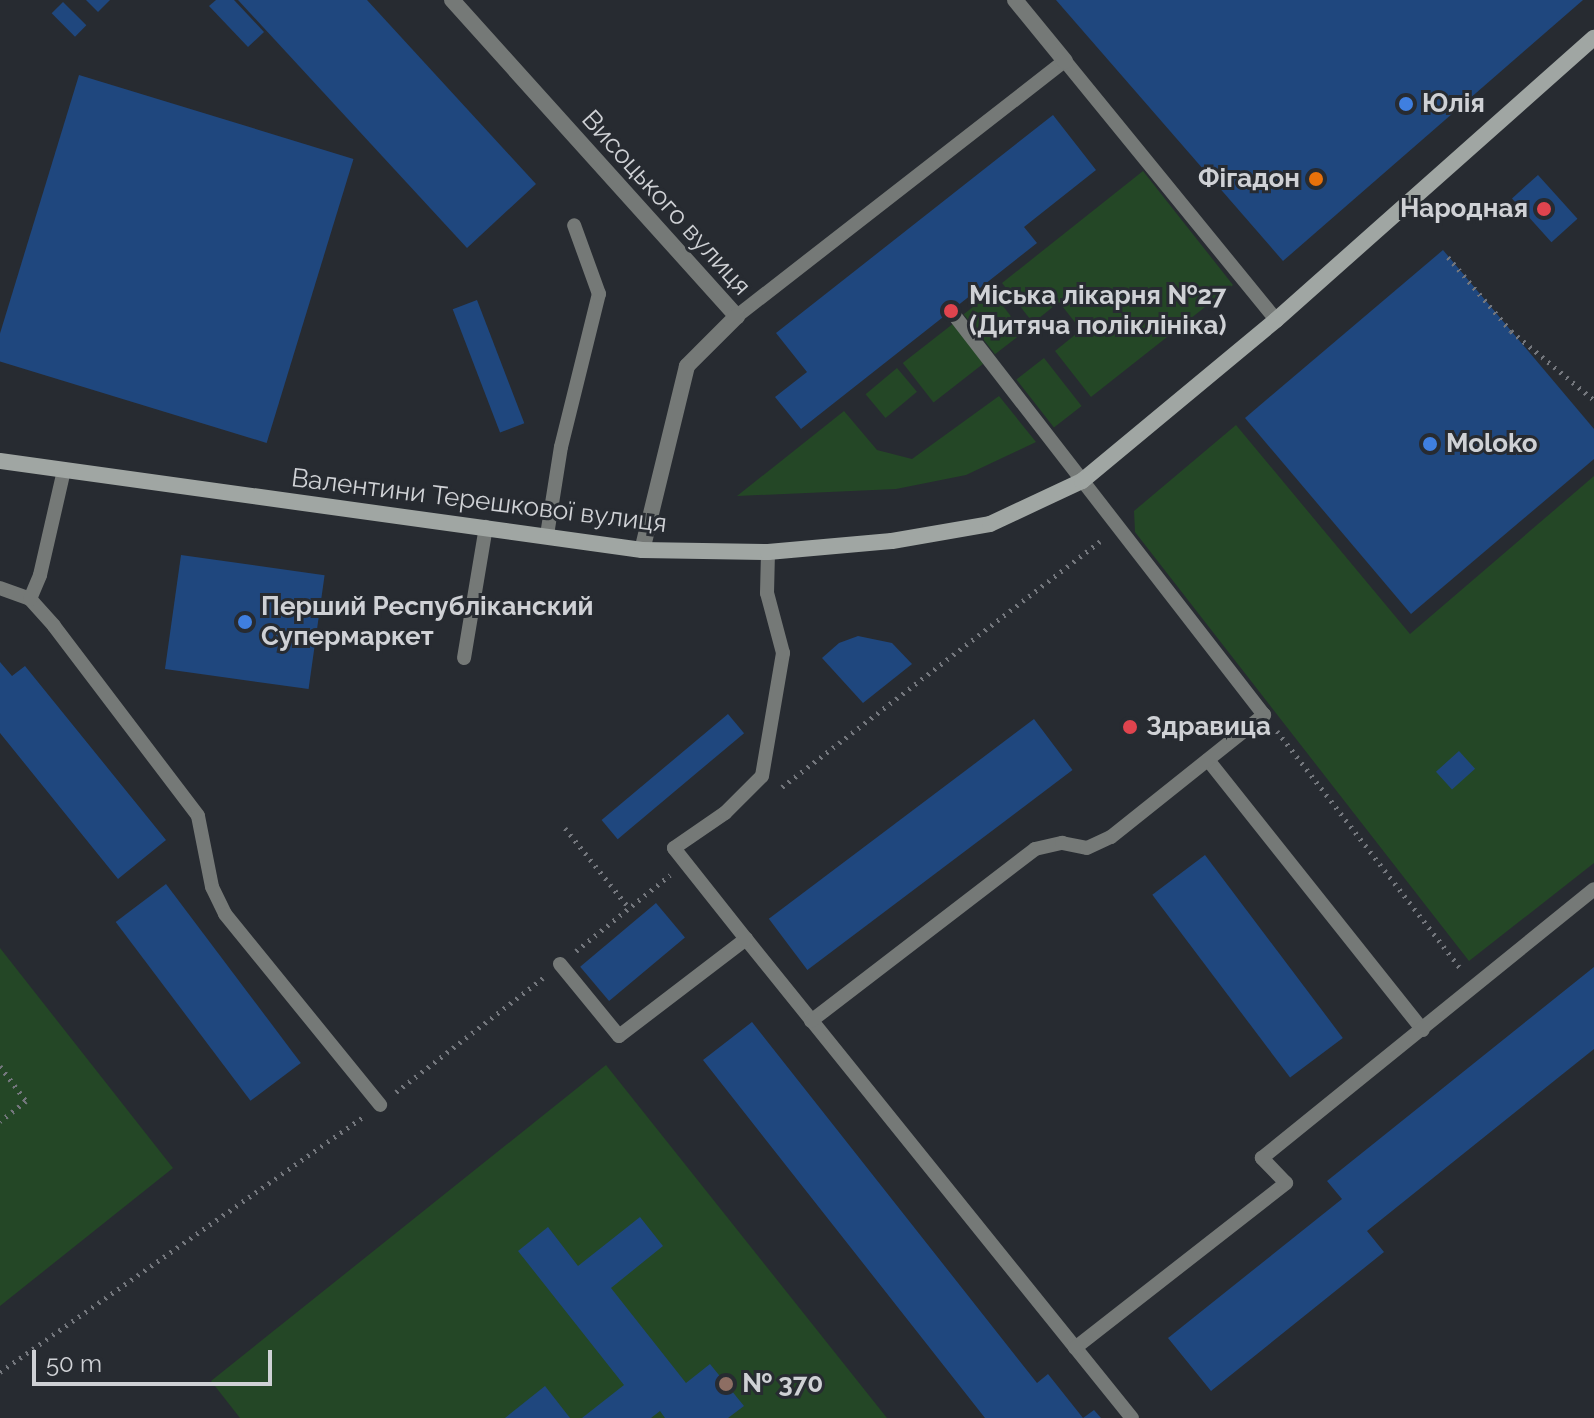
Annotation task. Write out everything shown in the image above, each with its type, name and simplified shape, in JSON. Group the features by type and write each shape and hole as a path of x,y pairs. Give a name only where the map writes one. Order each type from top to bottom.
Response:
{"street":[{"name":"Висоцького вулиця","path":"452,0 737,316 687,366 642,550"},
{"path":"1015,0 1065,61"},
{"name":"Валентини Терешкової вулиця","path":"0,461 642,550 768,552 892,541 990,524 1082,481 1276,320 1594,38"}],"lane":[{"path":"737,316 1065,61 1276,320"},
{"path":"547,535 561,447 599,294 574,225"},
{"path":"811,1021 1035,849 1062,843 1087,848 1111,837 1264,715 951,311"},
{"path":"30,599 64,470"},
{"path":"464,658 486,527"},
{"path":"768,552 767,593 783,653 762,776 725,813 674,848 1132,1418"},
{"path":"0,588 30,599 198,816 212,887 225,914 380,1105"},
{"path":"1208,760 1423,1030"},
{"path":"1075,1348 1286,1183 1262,1158 1594,889"},
{"path":"560,964 619,1036 746,939"}],"path":[{"path":"1448,257 1511,331 1594,400"},
{"path":"1264,715 1473,985"},
{"path":"565,828 629,908"},
{"path":"0,1066 26,1101 0,1121"}],"green space":[{"path":"1143,171 1233,285 1091,397 1055,351 1081,330 1059,302 1033,323 1002,283"},
{"path":"992,292 1023,332 995,354 964,314"},
{"path":"954,323 985,362 934,402 903,363"},
{"path":"1044,358 1082,406 1054,428 1016,380"},
{"path":"897,368 917,392 886,418 866,394"},
{"path":"999,396 1036,442 966,475 896,489 737,496 844,411 877,450 912,459"},
{"path":"1236,425 1410,634 1594,476 1594,863 1469,961 1135,532 1134,511"},
{"path":"0,948 173,1168 0,1306"},
{"path":"606,1065 887,1418 240,1418 211,1381"}],"building":[{"path":"86,0 110,0 98,12"},
{"path":"216,0 234,0 264,32 248,47 209,6"},
{"path":"238,0 367,0 536,184 467,248"},
{"path":"1056,0 1583,0 1283,261"},
{"path":"63,2 86,25 75,37 52,13"},
{"path":"79,75 353,159 267,443 0,361 0,333"},
{"path":"1053,115 1096,170 1024,227 1037,243 801,429 775,397 807,372 776,333"},
{"name":"Народная","path":"1538,175 1577,219 1551,242 1512,198"},
{"name":"Moloko","path":"1443,250 1594,429 1594,459 1411,614 1245,418"},
{"path":"477,300 524,423 500,433 453,309"},
{"name":"Перший Республiканский Супермаркет","path":"181,555 325,575 309,689 165,669"},
{"path":"858,636 892,643 912,664 863,703 822,658 839,643"},
{"path":"0,662 12,676 25,666 166,840 118,879 0,733"},
{"path":"728,714 744,733 618,839 602,820"},
{"path":"1034,719 1073,770 807,970 769,919"},
{"path":"1459,751 1475,769 1452,790 1436,772"},
{"path":"1205,855 1343,1038 1290,1078 1152,895"},
{"path":"166,884 301,1063 250,1101 116,922"},
{"path":"656,903 685,937 609,1001 580,967"},
{"path":"1594,967 1594,1049 1367,1231 1384,1252 1211,1391 1168,1338 1342,1199 1327,1181"},
{"path":"752,1022 1037,1383 1048,1374 1083,1418 985,1418 703,1060"},
{"path":"640,1217 663,1246 611,1288 686,1383 710,1364 744,1406 728,1418 665,1418 660,1411 651,1418 582,1418 624,1385 518,1251 548,1227 578,1266"},
{"path":"545,1386 570,1418 505,1418"},
{"path":"1094,1410 1101,1418 1083,1418"}],"place":[{"name":"Юлія","path":"1406,104"},
{"name":"Фігадон","path":"1316,179"},
{"name":"Народная","path":"1544,209"},
{"name":"Міська лікарня №27 (Дитяча поліклініка)","path":"951,311"},
{"name":"Moloko","path":"1430,444"},
{"name":"Перший Республiканский Супермаркет","path":"245,622"},
{"name":"Здравица","path":"1130,727"},
{"name":"№ 370","path":"726,1384"}]}
